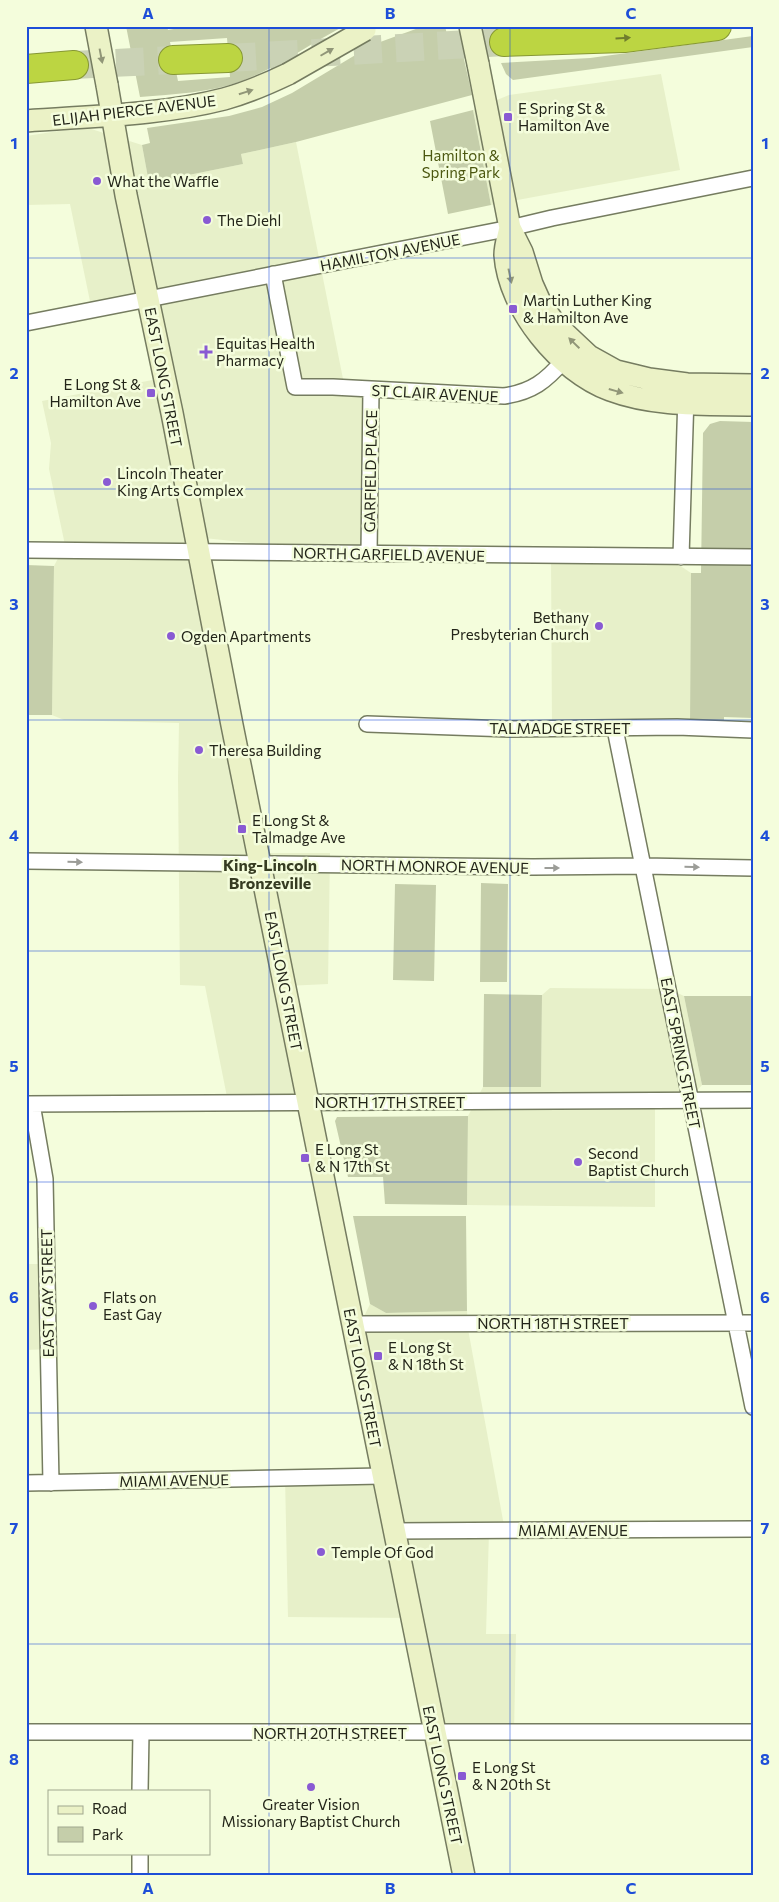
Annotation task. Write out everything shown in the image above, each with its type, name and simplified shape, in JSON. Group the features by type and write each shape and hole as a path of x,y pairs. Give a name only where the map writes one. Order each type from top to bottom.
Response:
{"highway":[{"path":"587,26 504,42 624,38 717,26"},
{"path":"173,60 228,58"},
{"path":"26,68 74,65"}],"street":[{"name":"EAST LONG STREET","path":"96,26 126,195 172,413 382,1476 464,1876"},
{"path":"470,26 510,228 522,252 540,304 556,324 583,351 616,371 649,380 686,394 753,405"},
{"name":"ELIJAH PIERCE AVENUE","path":"26,122 195,106 226,98 259,88 288,74 370,28"},
{"name":"HAMILTON AVENUE","path":"26,323 510,228 753,178"},
{"path":"510,228 505,254 513,289 520,306 541,337 579,373 609,390 645,399 753,385"},
{"name":"ST CLAIR AVENUE","path":"273,274 294,387 504,396 521,394 539,385 564,360"},
{"name":"GARFIELD PLACE","path":"369,554 371,389"},
{"path":"681,557 686,394"},
{"name":"NORTH GARFIELD AVENUE","path":"26,550 753,557"},
{"name":"TALMADGE STREET","path":"367,724 510,728 614,729 677,727 753,730"},
{"name":"EAST SPRING STREET","path":"614,729 753,1407"},
{"name":"NORTH MONROE AVENUE","path":"26,861 590,868 643,866 753,868"},
{"name":"NORTH 17TH STREET","path":"29,1104 753,1100"},
{"name":"EAST GAY STREET","path":"29,1104 45,1179 51,1483"},
{"name":"NORTH 18TH STREET","path":"353,1324 753,1323"},
{"name":"MIAMI AVENUE","path":"26,1484 382,1476"},
{"name":"MIAMI AVENUE","path":"394,1531 753,1529"},
{"name":"NORTH 20TH STREET","path":"26,1732 753,1732"},
{"path":"140,1790 141,1732"},
{"path":"140,1854 140,1876"}],"shaded area":[{"path":"661,74 680,170 491,205 473,110 509,95"},
{"path":"85,127 142,145 149,183 243,164 241,154 296,142 345,389 375,391 372,552 338,552 204,538 269,853 330,853 328,984 286,986 312,1101 228,1102 205,986 180,985 179,723 64,720 52,715 54,566 65,545 49,469 51,443 42,401 163,378 148,299 92,311 70,204 26,205 26,136"},
{"path":"551,556 667,557 691,573 690,723 552,729"},
{"path":"550,988 669,989 684,996 702,1085 688,1101 655,1102 655,1207 467,1205 468,1116 483,1087 541,1087 542,995"},
{"path":"26,1264 49,1264 51,1349 26,1350"},
{"path":"370,1304 386,1313 467,1311 468,1329 505,1531 489,1532 486,1634 516,1634 514,1733 438,1733 414,1618 288,1617 285,1477 386,1476 359,1327"}],"green space":[{"path":"126,26 167,26 168,30 191,26 344,26 281,62 242,81 204,91 140,97","holes":["227,38 230,77 178,81 170,42"]},
{"path":"424,26 445,26 448,39 459,37 472,95 296,142 241,154 243,164 149,183 142,145 150,143 147,128 229,116 262,107 292,93 372,45"},
{"path":"753,36 753,47 513,80 506,74 501,63 590,58"},
{"name":"Hamilton & Spring Park","path":"473,110 491,205 448,214 430,121"},
{"path":"720,421 753,422 753,718 724,717 724,723 690,723 691,573 701,573 703,433 710,424"},
{"path":"26,565 54,566 52,715 26,715"},
{"path":"481,883 508,884 507,982 480,982"},
{"path":"395,884 436,885 434,981 393,980"},
{"path":"484,994 542,995 541,1087 483,1087"},
{"path":"684,996 753,996 753,1085 702,1085"},
{"path":"468,1116 467,1205 385,1204 383,1177 348,1177 335,1121 337,1117"},
{"path":"353,1216 466,1216 467,1311 386,1313 370,1304"}],"tunnel":[{"path":"228,58 504,42"},
{"path":"74,65 173,60"}],"place":[{"name":"E Spring St & Hamilton Ave","path":"508,117"},
{"name":"What the Waffle","path":"97,181"},
{"name":"The Diehl","path":"207,220"},
{"name":"Martin Luther King & Hamilton Ave","path":"513,309"},
{"name":"Equitas Health Pharmacy","path":"206,352"},
{"name":"E Long St & Hamilton Ave","path":"151,393"},
{"name":"Lincoln Theater King Arts Complex","path":"107,482"},
{"name":"Bethany Presbyterian Church","path":"599,626"},
{"name":"Ogden Apartments","path":"171,636"},
{"name":"Theresa Building","path":"199,750"},
{"name":"E Long St & Talmadge Ave","path":"242,829"},
{"name":"E Long St & N 17th St","path":"305,1158"},
{"name":"Second Baptist Church","path":"578,1162"},
{"name":"Flats on East Gay","path":"93,1306"},
{"name":"E Long St & N 18th St","path":"378,1356"},
{"name":"Temple Of God","path":"321,1552"},
{"name":"E Long St & N 20th St","path":"462,1776"},
{"name":"Greater Vision Missionary Baptist Church","path":"311,1787"}],"district":[{"name":"King-Lincoln Bronzeville","path":"270,873"}]}
